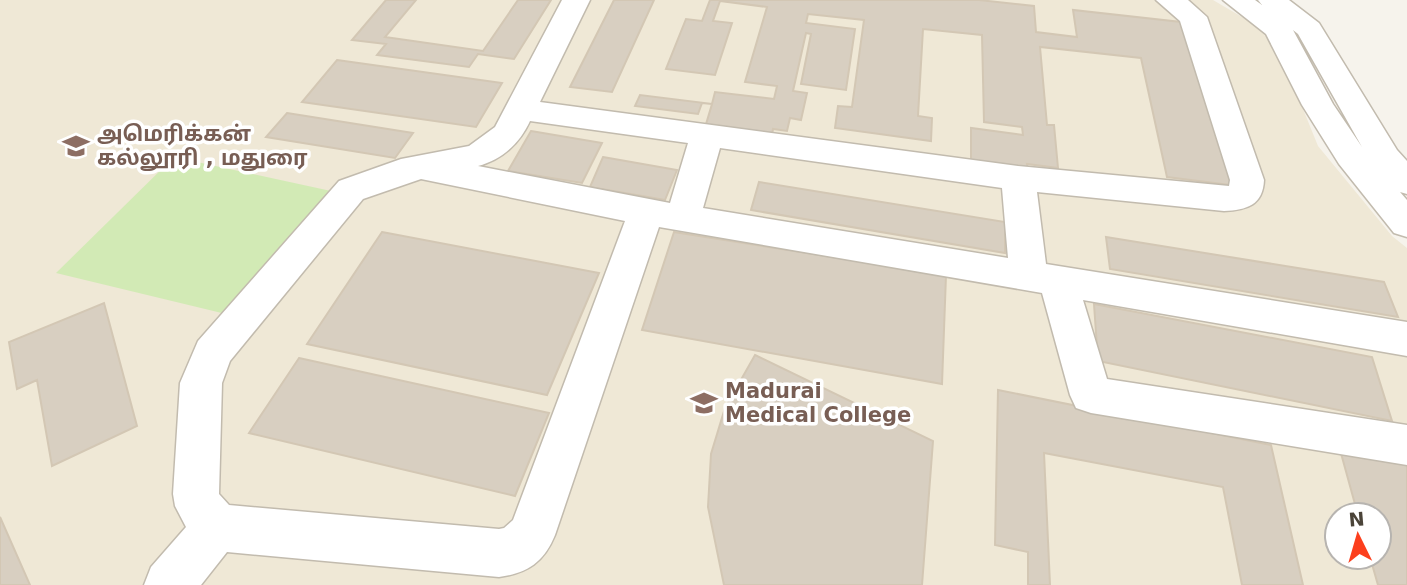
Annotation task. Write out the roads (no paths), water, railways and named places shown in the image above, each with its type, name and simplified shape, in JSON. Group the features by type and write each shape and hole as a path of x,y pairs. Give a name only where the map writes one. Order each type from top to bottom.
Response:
{"street":[{"path":"576,0 523,110 508,134 479,155 401,171 351,190 212,353 201,383 196,494 198,506 217,527 486,552 515,551 531,535 664,215 707,135"},
{"path":"523,110 1018,178 1224,200 1238,198 1246,193 1247,180 1193,17 1170,0"},
{"path":"1237,0 1278,29 1318,105 1351,156 1407,224"},
{"path":"1272,0 1308,29 1396,159 1407,183"},
{"path":"1351,156 1396,159"},
{"path":"421,167 664,215 1407,338"},
{"path":"1018,178 1043,278 1091,395 1407,445"},
{"path":"169,585 217,527"}],"place":[{"name":"அமெரிக்கன் கல்லூரி , மதுரை","path":"76,146"},
{"name":"Madurai Medical College","path":"704,403"}]}
